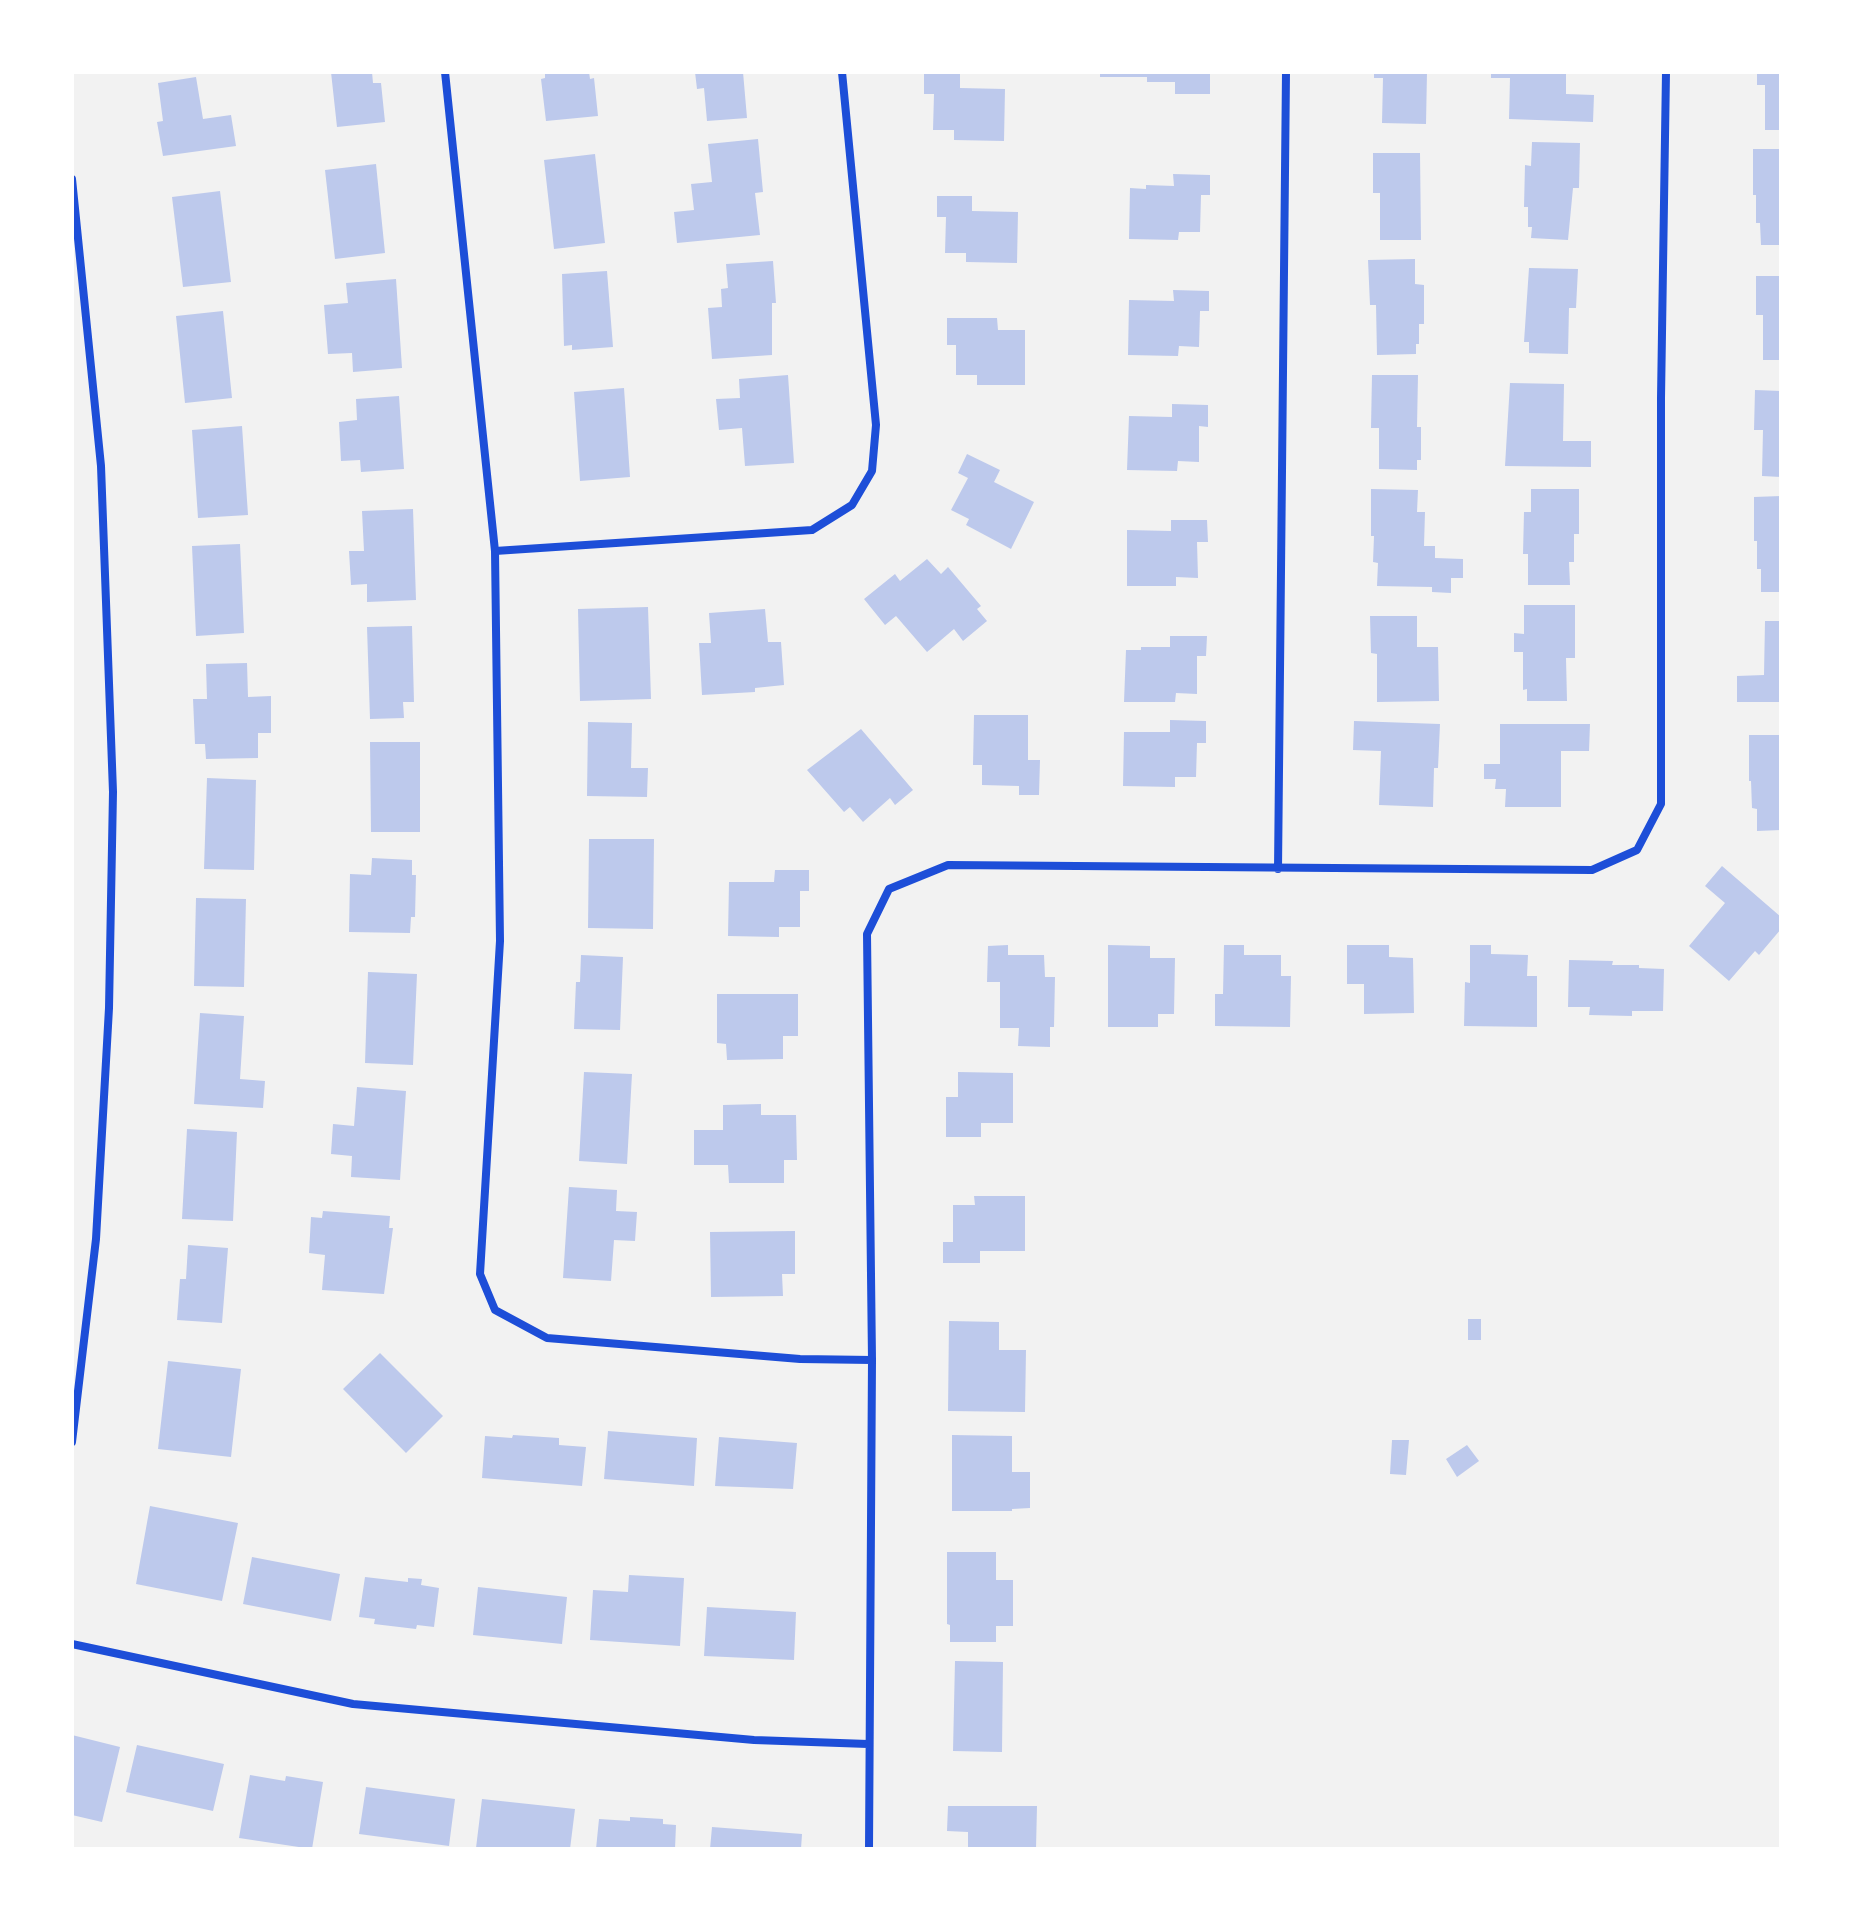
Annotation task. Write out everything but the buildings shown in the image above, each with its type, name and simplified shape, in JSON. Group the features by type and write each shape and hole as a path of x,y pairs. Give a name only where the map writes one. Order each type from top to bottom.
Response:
{"street":[{"path":"445,72 495,551 500,941 480,1274 495,1310 547,1338 800,1359 872,1360"},
{"path":"495,551 812,530 852,505 872,471 876,425 842,72"},
{"path":"1278,869 1286,72"},
{"path":"869,1849 872,1360 867,934 889,889 948,865 1592,870 1637,850 1661,804 1661,398 1666,72"},
{"path":"72,179 101,466 113,792 109,1008 96,1239 72,1442"},
{"path":"72,1644 353,1704 754,1740 868,1744"}]}
